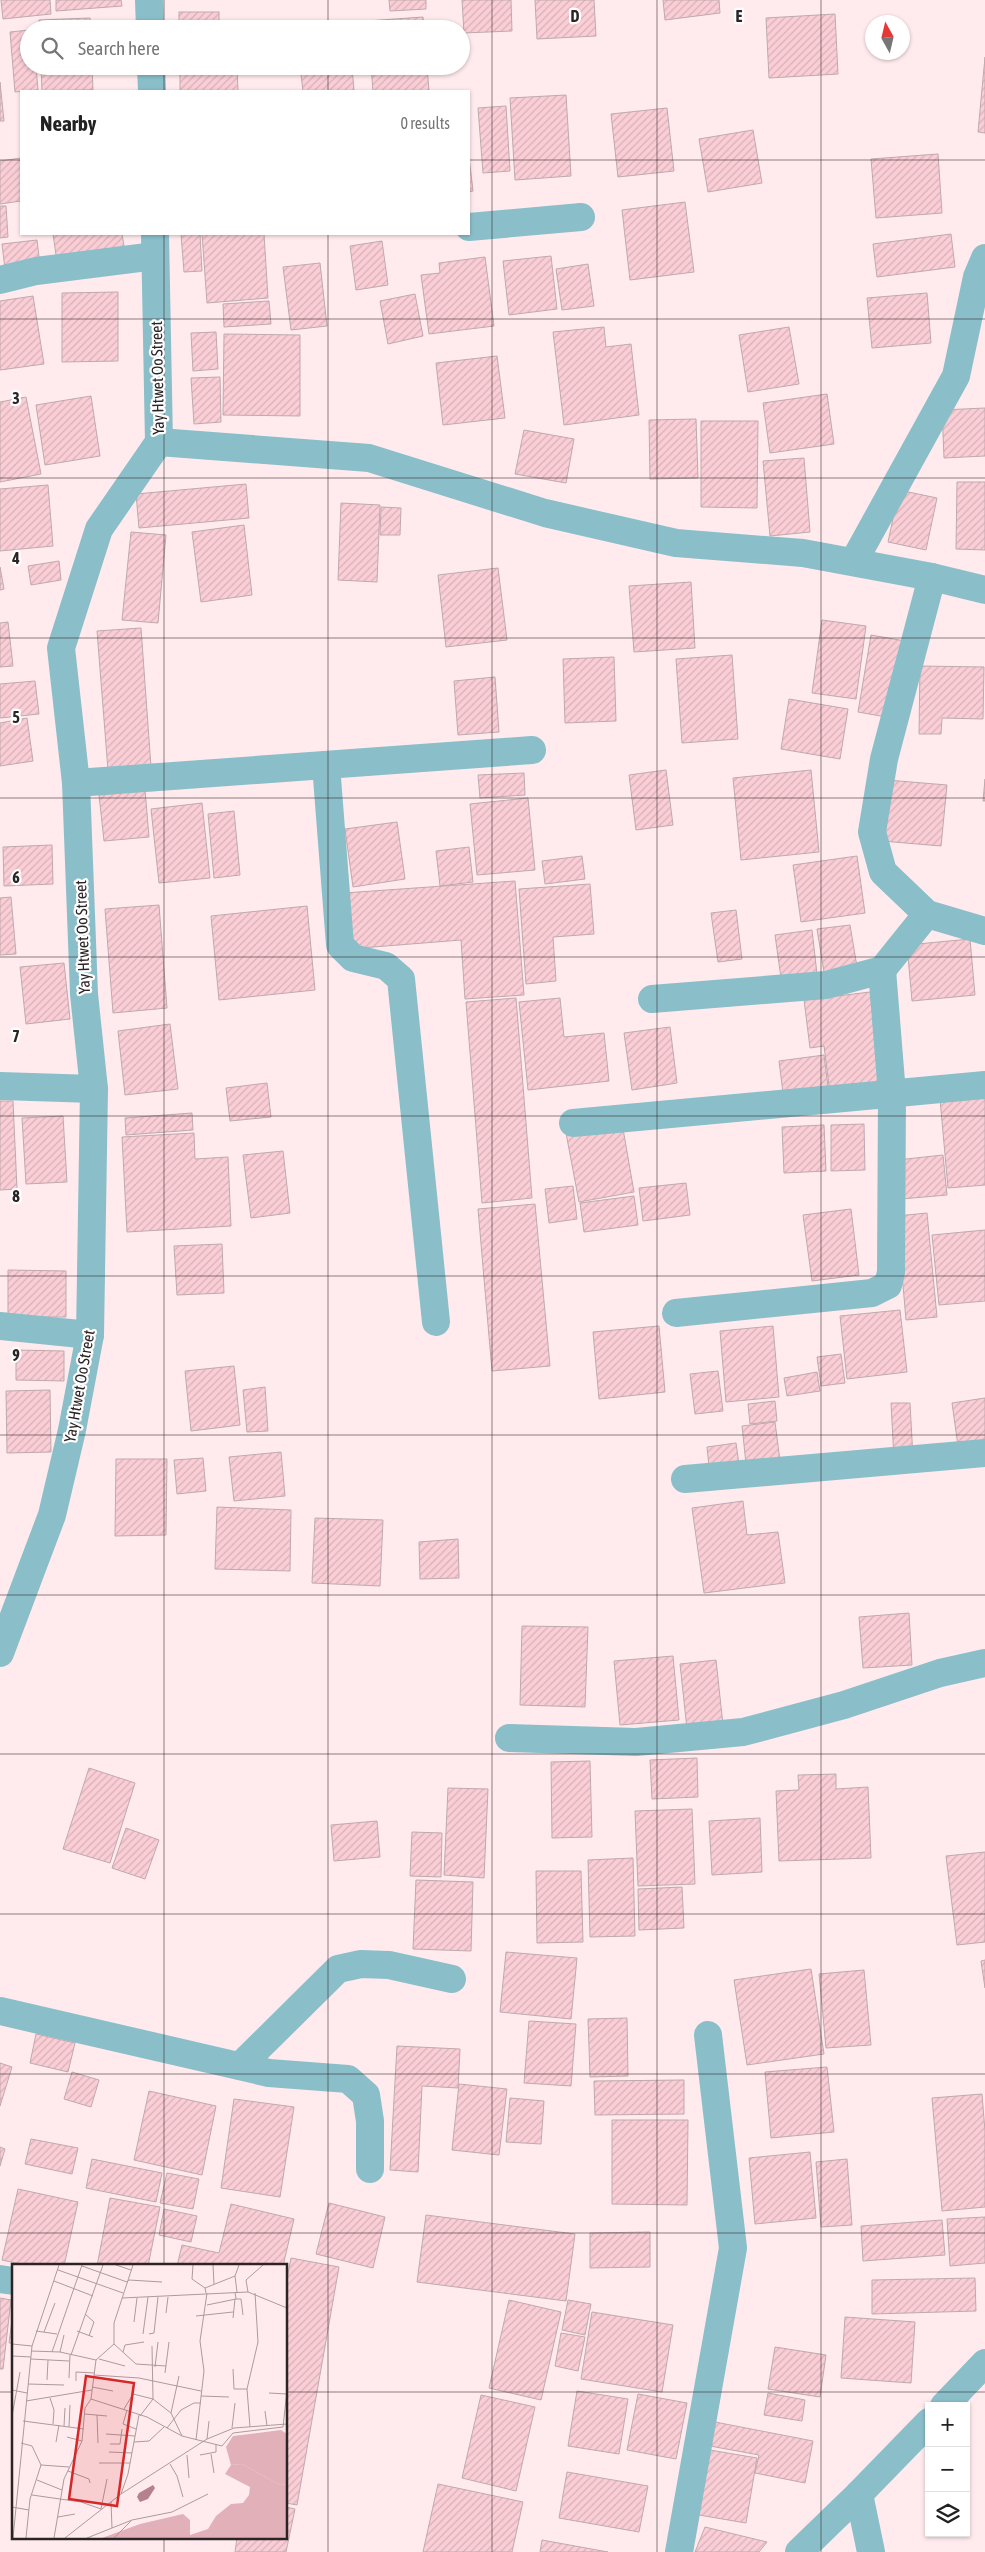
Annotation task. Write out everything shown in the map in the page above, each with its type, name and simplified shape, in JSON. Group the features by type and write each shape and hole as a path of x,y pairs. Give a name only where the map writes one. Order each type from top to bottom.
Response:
{"street":[{"path":"149,0 150,20"},
{"path":"151,75 152,90"},
{"path":"470,227 581,217"},
{"path":"0,280 155,245"},
{"name":"Yay Htwet Oo Street","path":"0,1653 52,1516 72,1430 90,1336 94,1089 84,994 76,783 61,648 99,529 159,442 155,245"},
{"path":"854,561 956,376 977,277 985,258"},
{"path":"159,442 369,458 545,513 676,543 803,553 854,561 985,590"},
{"path":"932,577 884,759 872,832 882,872 927,914 985,931"},
{"path":"76,783 532,750"},
{"path":"326,765 340,945 353,958 386,966 401,979 436,1322"},
{"path":"652,999 826,985 882,970 927,914"},
{"path":"676,1312 872,1293 888,1285 891,1272 892,1094 882,970"},
{"path":"573,1123 985,1085"},
{"path":"0,1086 94,1089"},
{"path":"0,1326 90,1336"},
{"path":"685,1479 985,1453"},
{"path":"509,1738 636,1742 743,1732 844,1705 940,1673 985,1663"},
{"path":"240,2066 338,1970 361,1964 389,1965 452,1979"},
{"path":"0,2011 270,2073 348,2079 366,2095 370,2121 370,2169"},
{"path":"679,2552 733,2248 708,2035"},
{"path":"948,2402 985,2363"},
{"path":"799,2552 860,2494 925,2426"},
{"path":"860,2494 871,2552"}],"building":[{"path":"1,0 50,0 51,14 3,19"},
{"path":"56,0 121,0 122,6 56,11"},
{"path":"389,0 426,0 426,9 390,11"},
{"path":"462,0 511,0 512,31 470,33 470,20 463,20"},
{"path":"535,0 594,0 596,36 537,39"},
{"path":"663,0 719,0 720,13 665,20"},
{"path":"179,12 219,12 219,20 179,20"},
{"path":"835,14 838,74 769,78 766,18"},
{"path":"423,17 423,20 381,20"},
{"path":"90,18 90,20 39,20"},
{"path":"20,31 20,75 37,75 38,90 20,90 15,92 10,32"},
{"path":"985,57 985,133 978,132"},
{"path":"41,75 92,75 93,90 42,90"},
{"path":"180,75 237,75 238,90 180,90"},
{"path":"301,75 353,75 354,90 303,90"},
{"path":"372,75 428,75 429,90 373,90"},
{"path":"0,82 4,121 0,121"},
{"path":"566,95 571,176 515,180 510,98"},
{"path":"506,106 510,171 483,173 478,108"},
{"path":"667,108 674,171 618,177 611,114"},
{"path":"753,130 762,183 708,192 699,139"},
{"path":"938,154 942,213 876,218 871,159"},
{"path":"20,158 20,201 0,204 0,161"},
{"path":"470,166 473,191 470,192"},
{"path":"685,202 694,272 630,280 622,210"},
{"path":"0,206 6,206 8,237 0,238"},
{"path":"951,234 955,267 877,277 873,244"},
{"path":"53,235 122,235 125,252 57,262"},
{"path":"181,235 200,235 202,271 184,272"},
{"path":"202,235 264,235 268,298 207,303"},
{"path":"37,240 40,265 5,269 2,244"},
{"path":"382,241 388,285 356,290 350,246"},
{"path":"551,256 557,309 509,315 503,261"},
{"path":"485,257 494,326 429,334 421,275 440,273 439,263"},
{"path":"320,263 327,326 291,330 283,267"},
{"path":"588,264 594,306 562,310 556,269"},
{"path":"118,292 118,361 62,362 62,293"},
{"path":"927,293 931,343 872,348 867,298"},
{"path":"415,294 423,336 388,344 380,301"},
{"path":"33,296 44,364 0,370 0,301"},
{"path":"269,301 271,324 224,327 223,304"},
{"path":"604,327 606,347 631,344 639,415 564,425 553,332"},
{"path":"789,327 799,384 748,392 739,335"},
{"path":"216,332 218,369 193,371 191,333"},
{"path":"224,334 300,335 300,416 223,415"},
{"path":"497,356 505,418 443,425 436,363"},
{"path":"220,377 221,422 194,424 191,378"},
{"path":"827,394 834,444 770,453 763,403"},
{"path":"91,396 100,456 45,465 36,405"},
{"path":"26,397 41,474 0,482 0,402"},
{"path":"985,408 985,456 944,458 942,410"},
{"path":"696,419 698,478 650,479 649,420"},
{"path":"701,421 758,421 757,508 701,507"},
{"path":"524,430 574,439 566,483 515,474"},
{"path":"804,458 810,532 770,536 763,461"},
{"path":"957,482 985,482 985,550 956,549"},
{"path":"246,484 249,518 139,528 136,494"},
{"path":"48,485 53,546 0,551 0,489"},
{"path":"899,490 937,498 926,550 888,542"},
{"path":"341,503 380,505 377,582 338,580"},
{"path":"381,507 401,508 400,535 380,535"},
{"path":"244,525 252,595 201,602 192,532"},
{"path":"131,532 166,535 158,623 122,620"},
{"path":"59,561 61,580 31,585 28,566"},
{"path":"0,567 4,589 0,590"},
{"path":"498,568 507,640 446,647 438,575"},
{"path":"691,582 695,648 634,652 629,586"},
{"path":"822,620 866,626 856,699 812,693"},
{"path":"8,622 13,666 0,667 0,623"},
{"path":"141,628 151,767 108,770 97,631"},
{"path":"871,635 905,641 892,718 858,712"},
{"path":"732,655 738,739 682,743 676,659"},
{"path":"614,657 616,721 565,723 563,659"},
{"path":"920,666 984,667 983,719 942,718 941,734 919,734"},
{"path":"495,677 499,732 458,735 454,681"},
{"path":"35,681 39,714 0,718 0,684"},
{"path":"789,699 848,709 840,759 781,749"},
{"path":"27,718 33,761 0,766 0,723"},
{"path":"666,770 673,825 636,830 629,775"},
{"path":"811,770 819,852 741,860 733,778"},
{"path":"524,773 525,795 480,798 478,775"},
{"path":"985,779 985,801 983,801"},
{"path":"887,780 947,785 941,846 882,841"},
{"path":"145,790 149,837 104,841 99,795"},
{"path":"528,798 535,870 477,875 470,804"},
{"path":"202,803 210,878 159,883 151,809"},
{"path":"234,811 240,875 214,878 208,814"},
{"path":"397,822 405,879 353,887 345,829"},
{"path":"52,845 53,884 4,886 3,847"},
{"path":"469,847 473,882 440,886 436,851"},
{"path":"582,856 585,879 545,884 542,861"},
{"path":"857,856 865,913 801,922 793,865"},
{"path":"515,881 524,995 465,999 461,940 348,949 344,893"},
{"path":"590,884 594,934 553,937 556,981 526,984 519,889"},
{"path":"11,897 16,954 0,955 0,898"},
{"path":"159,905 167,1008 113,1013 105,909"},
{"path":"307,906 315,990 219,1000 211,916"},
{"path":"736,910 742,959 718,962 711,913"},
{"path":"850,925 857,967 824,972 817,929"},
{"path":"812,930 817,974 781,978 775,935"},
{"path":"970,939 975,995 912,1001 907,945"},
{"path":"64,963 70,1019 26,1024 20,967"},
{"path":"870,992 882,1086 830,1093 824,1046 810,1048 804,1000"},
{"path":"516,998 532,1198 482,1203 466,1002"},
{"path":"560,998 564,1037 604,1033 609,1081 528,1090 519,1002"},
{"path":"170,1024 178,1089 125,1095 118,1031"},
{"path":"670,1027 677,1083 632,1090 624,1033"},
{"path":"824,1055 829,1095 784,1101 779,1061"},
{"path":"267,1083 271,1117 230,1121 226,1088"},
{"path":"985,1094 985,1185 948,1188 940,1099"},
{"path":"0,1101 13,1101 17,1189 0,1190"},
{"path":"192,1113 193,1130 126,1135 125,1118"},
{"path":"63,1116 67,1182 26,1184 22,1118"},
{"path":"622,1123 634,1192 579,1202 566,1133"},
{"path":"864,1124 865,1170 831,1171 831,1125"},
{"path":"824,1125 826,1171 784,1173 782,1127"},
{"path":"194,1133 195,1159 228,1157 231,1226 127,1232 122,1137"},
{"path":"283,1151 290,1213 251,1218 243,1155"},
{"path":"943,1155 947,1195 901,1199 897,1160"},
{"path":"686,1183 690,1215 643,1221 639,1188"},
{"path":"573,1186 577,1219 549,1223 545,1189"},
{"path":"634,1196 638,1225 584,1232 580,1203"},
{"path":"535,1204 550,1366 492,1371 478,1209"},
{"path":"851,1209 859,1275 812,1281 803,1215"},
{"path":"927,1213 937,1317 906,1320 897,1216"},
{"path":"985,1230 985,1301 939,1305 932,1235"},
{"path":"222,1244 224,1293 177,1295 174,1246"},
{"path":"8,1270 66,1271 66,1317 8,1317"},
{"path":"900,1310 907,1372 847,1379 840,1316"},
{"path":"659,1326 665,1392 599,1399 593,1332"},
{"path":"773,1326 779,1397 726,1402 720,1331"},
{"path":"16,1350 64,1351 64,1381 16,1380"},
{"path":"841,1354 845,1383 821,1386 817,1357"},
{"path":"234,1366 240,1425 191,1431 185,1371"},
{"path":"718,1371 723,1411 695,1414 690,1374"},
{"path":"817,1372 820,1391 787,1396 784,1378"},
{"path":"265,1387 268,1431 247,1432 243,1390"},
{"path":"50,1390 51,1452 7,1453 6,1391"},
{"path":"985,1398 985,1449 959,1453 952,1403"},
{"path":"775,1401 777,1421 750,1424 748,1404"},
{"path":"891,1403 910,1403 913,1458 894,1459"},
{"path":"775,1422 781,1469 747,1473 742,1426"},
{"path":"736,1443 740,1472 710,1476 707,1447"},
{"path":"281,1452 285,1496 234,1501 229,1457"},
{"path":"203,1458 206,1491 177,1494 174,1460"},
{"path":"116,1459 167,1459 166,1535 115,1536"},
{"path":"743,1501 747,1535 778,1532 785,1583 704,1593 692,1508"},
{"path":"217,1507 291,1510 290,1571 215,1569"},
{"path":"315,1518 383,1520 380,1586 312,1583"},
{"path":"458,1539 459,1578 420,1579 419,1542"},
{"path":"909,1613 912,1665 863,1668 859,1617"},
{"path":"522,1626 588,1627 585,1707 520,1705"},
{"path":"673,1656 679,1720 620,1725 614,1661"},
{"path":"716,1660 723,1725 687,1729 680,1664"},
{"path":"697,1758 698,1797 652,1799 650,1760"},
{"path":"590,1761 592,1837 552,1838 551,1762"},
{"path":"89,1768 135,1783 110,1863 63,1849"},
{"path":"836,1774 836,1789 868,1787 871,1858 779,1861 776,1791 799,1790 798,1775"},
{"path":"448,1788 488,1789 484,1878 444,1875"},
{"path":"692,1809 695,1884 638,1886 635,1811"},
{"path":"760,1818 762,1872 712,1875 709,1821"},
{"path":"377,1821 380,1857 334,1861 331,1825"},
{"path":"126,1828 159,1840 145,1879 112,1868"},
{"path":"412,1832 442,1833 441,1877 410,1876"},
{"path":"985,1852 985,1942 957,1945 946,1856"},
{"path":"633,1858 635,1936 590,1937 588,1860"},
{"path":"536,1871 581,1871 583,1942 537,1943"},
{"path":"416,1880 473,1882 471,1951 413,1949"},
{"path":"682,1887 684,1928 639,1930 638,1889"},
{"path":"506,1952 577,1958 571,2019 500,2012"},
{"path":"985,1960 985,1988 981,1961"},
{"path":"811,1969 824,2054 747,2065 734,1980"},
{"path":"864,1970 871,2045 826,2048 819,1974"},
{"path":"627,2018 628,2076 590,2077 588,2019"},
{"path":"529,2021 576,2024 571,2086 524,2083"},
{"path":"36,2034 75,2043 68,2072 30,2063"},
{"path":"397,2046 460,2049 458,2088 422,2086 418,2172 390,2170"},
{"path":"0,2063 12,2067 0,2106"},
{"path":"827,2067 834,2132 771,2138 765,2072"},
{"path":"72,2072 99,2080 91,2107 64,2099"},
{"path":"684,2080 684,2114 595,2115 594,2081"},
{"path":"459,2084 507,2089 499,2155 452,2150"},
{"path":"149,2091 216,2106 202,2175 134,2160"},
{"path":"982,2094 985,2131 985,2207 942,2211 932,2098"},
{"path":"510,2098 544,2101 541,2144 506,2142"},
{"path":"234,2099 294,2107 280,2197 221,2188"},
{"path":"612,2120 688,2120 687,2205 612,2204"},
{"path":"31,2139 78,2148 72,2174 25,2164"},
{"path":"0,2147 5,2149 0,2166"},
{"path":"810,2152 816,2218 755,2224 749,2158"},
{"path":"92,2159 162,2173 156,2202 86,2188"},
{"path":"847,2159 852,2225 821,2227 816,2162"},
{"path":"167,2173 199,2179 193,2209 160,2203"},
{"path":"18,2189 78,2202 64,2264 21,2264 2,2260"},
{"path":"110,2198 160,2207 148,2264 97,2264"},
{"path":"329,2203 385,2217 373,2268 316,2254"},
{"path":"231,2204 294,2219 283,2264 177,2264 182,2245 219,2253"},
{"path":"164,2209 197,2216 191,2242 159,2235"},
{"path":"426,2215 575,2234 566,2301 417,2282"},
{"path":"985,2217 985,2263 950,2266 947,2219"},
{"path":"942,2220 945,2255 863,2261 861,2226"},
{"path":"650,2232 650,2267 590,2268 590,2233"},
{"path":"291,2258 339,2267 297,2505 288,2503 288,2274"},
{"path":"975,2278 976,2311 872,2314 872,2280"},
{"path":"0,2298 11,2300 3,2369 0,2369"},
{"path":"509,2300 561,2312 541,2400 489,2388"},
{"path":"568,2300 591,2304 585,2335 562,2330"},
{"path":"592,2312 673,2325 662,2392 581,2379"},
{"path":"845,2317 915,2322 911,2383 841,2378"},
{"path":"12,2320 12,2343 9,2343"},
{"path":"561,2333 585,2337 578,2371 555,2366"},
{"path":"775,2347 826,2355 820,2397 768,2389"},
{"path":"577,2391 628,2399 619,2454 568,2446"},
{"path":"768,2393 805,2400 802,2421 764,2415"},
{"path":"638,2394 687,2403 676,2459 627,2450"},
{"path":"481,2395 535,2407 516,2491 462,2478"},
{"path":"715,2422 813,2441 805,2483 755,2473 759,2455 710,2446"},
{"path":"704,2449 757,2458 746,2523 693,2514"},
{"path":"567,2472 648,2486 639,2532 559,2518"},
{"path":"438,2484 523,2502 512,2552 423,2552"},
{"path":"288,2507 295,2509 286,2552 235,2552 237,2540 288,2540"},
{"path":"705,2527 767,2542 759,2552 695,2552"},
{"path":"542,2540 608,2552 540,2552"}]}
